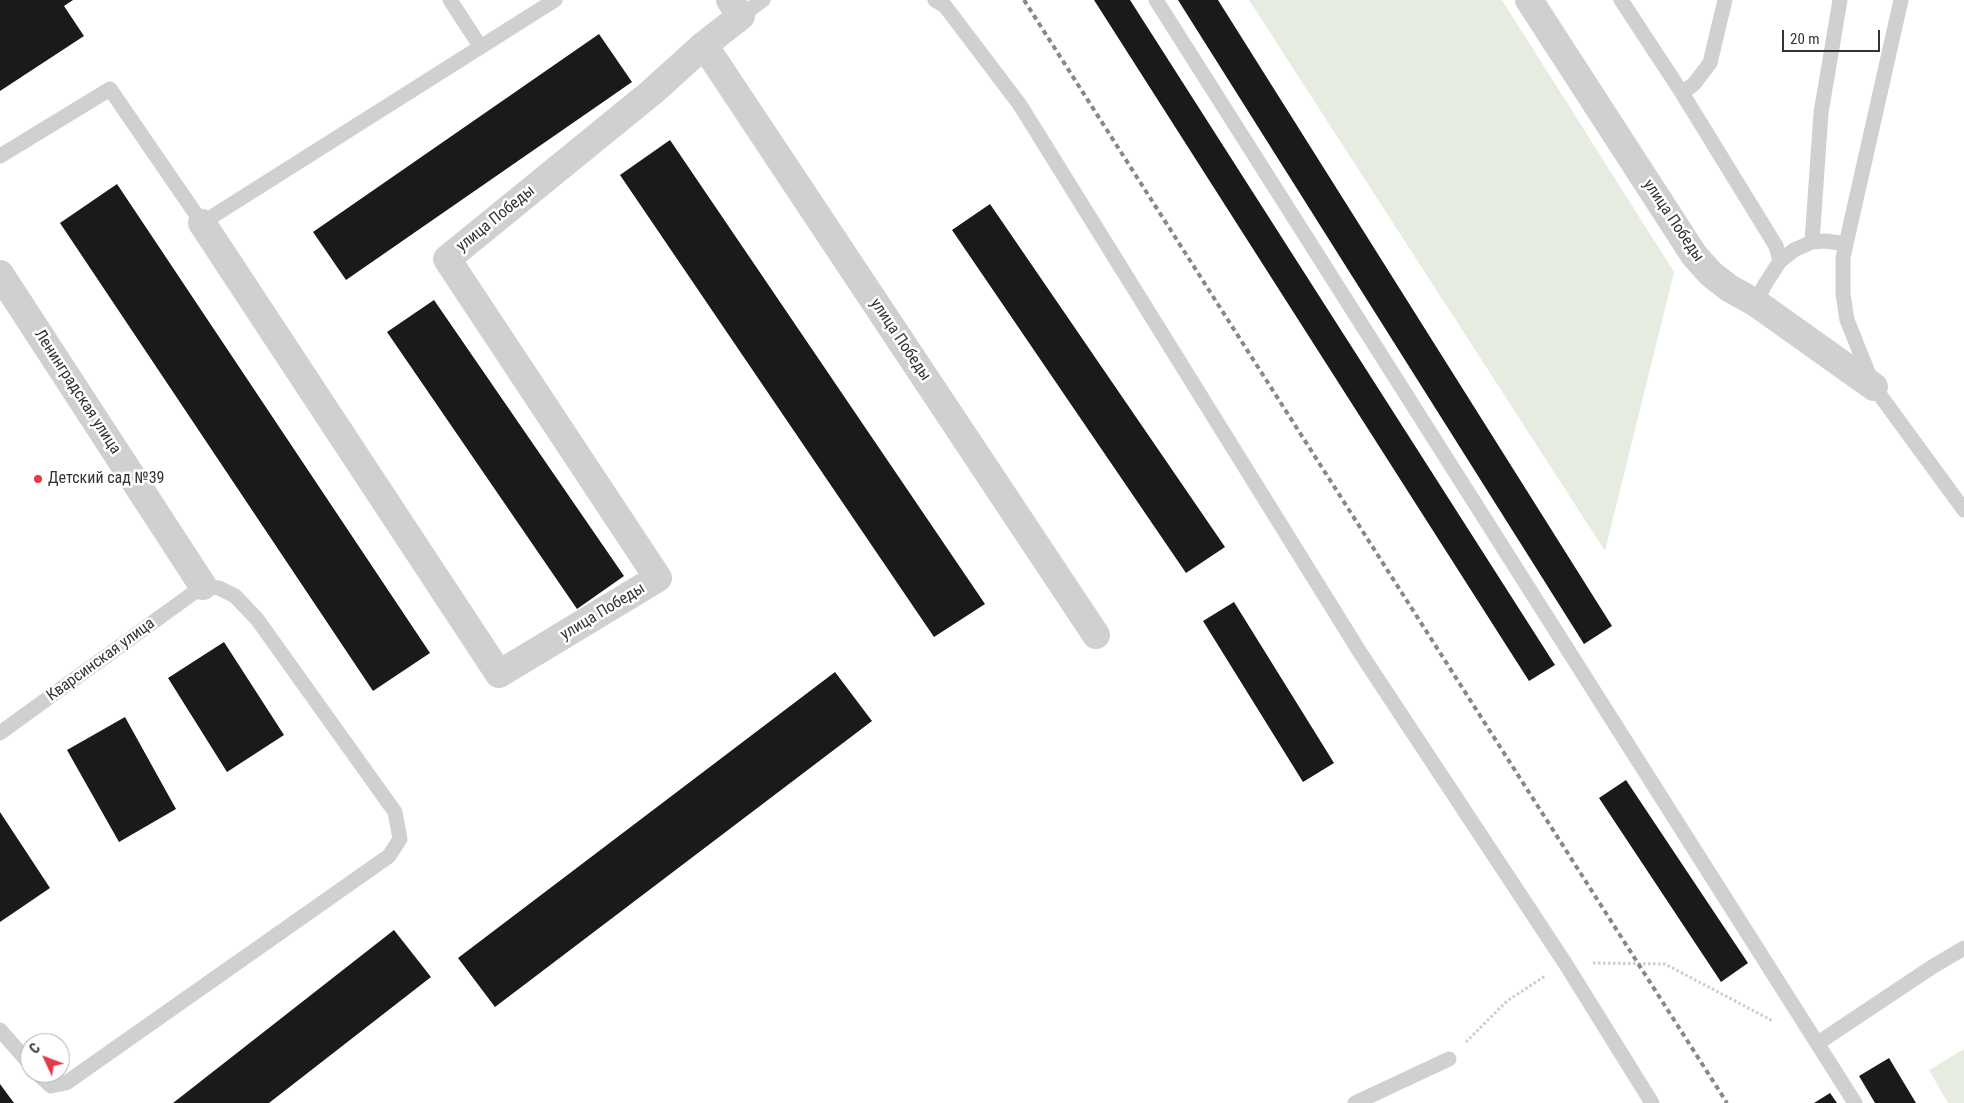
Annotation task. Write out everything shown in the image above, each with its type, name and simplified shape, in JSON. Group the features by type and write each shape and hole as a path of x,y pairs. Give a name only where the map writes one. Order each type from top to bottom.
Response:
{"street":[{"name":"улица Победы","path":"1529,0 1694,255 1711,274 1874,387"},
{"name":"улица Победы","path":"202,223 499,674 658,578 447,259 652,92 704,46 735,8"},
{"name":"улица Победы","path":"704,46 1096,635"},
{"name":"Ленинградская улица","path":"0,274 203,586"}],"lane":[{"path":"450,0 480,46"},
{"path":"0,156 110,88 202,223 555,0"},
{"path":"735,8 763,0"},
{"path":"936,0 946,6 1020,105 1361,654 1565,963 1652,1103"},
{"path":"1156,0 1855,1103"},
{"path":"1621,0 1768,230 1776,246 1780,262"},
{"path":"1682,94 1694,84 1710,63 1726,0"},
{"path":"1812,242 1821,113 1840,0"},
{"path":"1901,0 1843,258 1843,294 1847,320 1874,387 1964,510"},
{"path":"1756,304 1764,286 1780,262 1794,250 1812,242 1826,241 1846,244"},
{"path":"70,1080 389,856 400,839 395,812 257,619 235,596 219,588 203,586"},
{"name":"Кварсинская улица","path":"0,734 203,586"},
{"path":"1818,1042 1932,966 1964,948"},
{"path":"0,1030 20,1053"},
{"path":"1355,1103 1449,1058"},
{"path":"48,1083 51,1086 66,1083"}],"path":[{"path":"1449,1058 1507,1001 1565,963 1665,964 1795,1032 1818,1042"}],"shaded area":[{"path":"1249,0 1502,0 1674,272 1605,551"},
{"path":"1964,1049 1964,1103 1948,1103 1929,1070"}],"building":[{"path":"0,0 73,0 64,6 84,36 0,91"},
{"path":"1094,0 1130,0 1555,665 1529,681"},
{"path":"1178,0 1218,0 1612,626 1584,644"},
{"path":"599,34 632,82 346,280 313,232"},
{"path":"670,140 985,604 934,637 620,175"},
{"path":"117,184 430,653 373,691 60,223"},
{"path":"990,204 1225,547 1186,573 952,230"},
{"path":"434,300 624,576 577,609 387,332"},
{"path":"1234,602 1334,763 1303,782 1203,621"},
{"path":"224,642 284,735 227,772 168,678"},
{"path":"835,672 872,721 495,1007 458,958"},
{"path":"125,717 176,809 119,842 67,750"},
{"path":"1626,780 1748,963 1721,982 1599,798"},
{"path":"0,812 50,888 0,922"},
{"path":"394,930 431,977 269,1103 173,1103"},
{"path":"1889,1058 1916,1103 1875,1103 1859,1076"},
{"path":"0,1084 14,1103 0,1103"},
{"path":"1830,1093 1837,1103 1814,1103"}],"railway":[{"path":"1024,0 1727,1103"}],"place":[{"name":"Детский сад №39","path":"38,479"}]}
